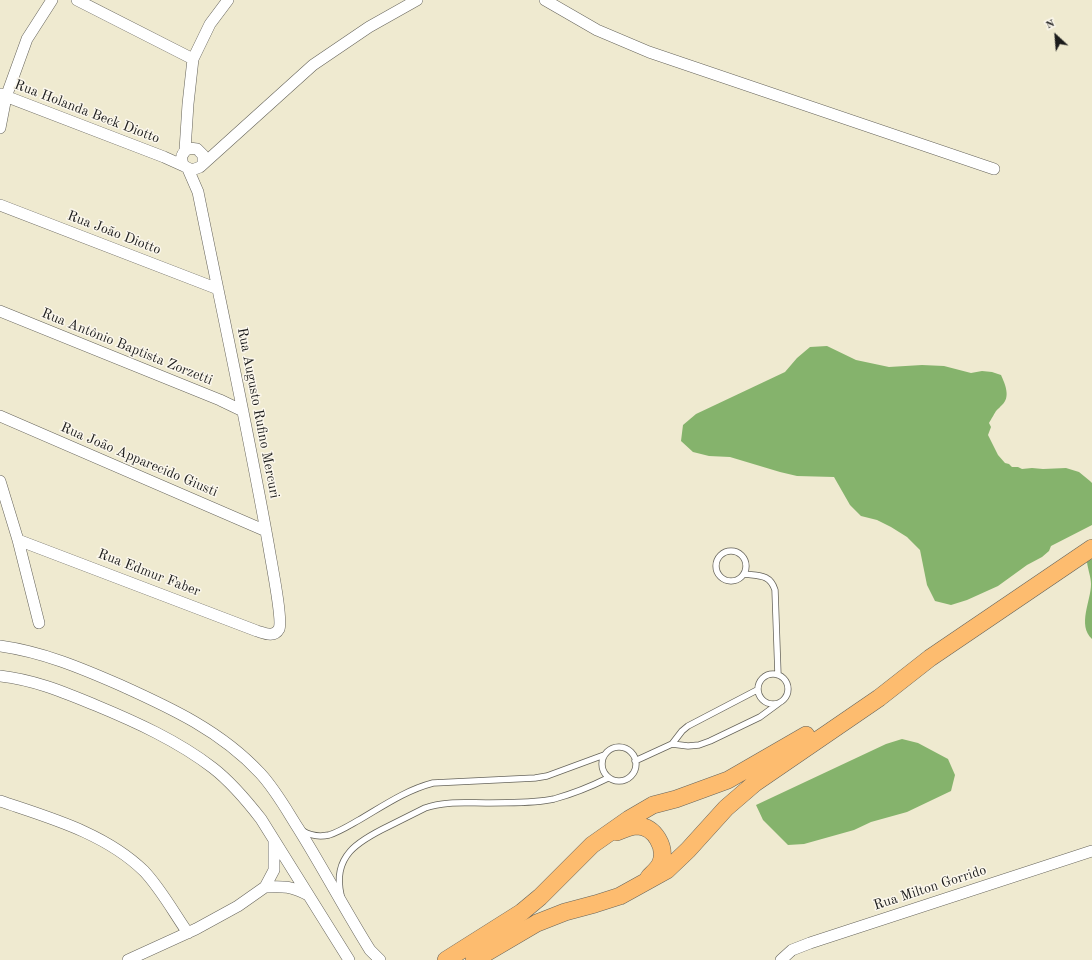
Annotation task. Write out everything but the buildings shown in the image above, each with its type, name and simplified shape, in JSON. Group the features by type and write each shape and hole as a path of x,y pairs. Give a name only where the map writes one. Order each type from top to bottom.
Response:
{"main road":[{"path":"446,960 522,912 540,897 592,845 628,819 654,805 676,799 728,780 793,743 930,658 1092,548"},
{"path":"475,960 537,924 564,912 620,896 667,870 688,850 726,808 755,783 879,698 930,658"},
{"path":"592,845 614,833 628,828 638,826 651,831 660,843 662,849 661,862 658,869 642,884"}],"street":[{"path":"0,128 3,96 27,40 52,0"},
{"path":"77,0 193,59"},
{"path":"187,151 186,132 193,59 210,24 228,0"},
{"path":"202,162 198,149 187,151 181,158 186,168 196,170 202,162 221,149 313,65 369,27 417,0"},
{"path":"545,0 597,30 649,52 994,168"},
{"name":"Rua Holanda Beck Diotto","path":"3,96 164,157 186,168"},
{"name":"Rua Holanda Beck Diotto","path":"164,157 187,151"},
{"name":"Rua Augusto Rufino Mercuri","path":"198,192 202,162"},
{"name":"Rua Augusto Rufino Mercuri","path":"186,168 198,192 243,411 275,581 280,622 279,629 275,633 269,634"},
{"name":"Rua João Diotto","path":"0,205 218,289"},
{"name":"Rua Antônio Baptista Zorzetti","path":"0,311 243,411"},
{"name":"Rua João Apparecido Giusti","path":"0,416 266,531"},
{"path":"0,481 18,540 39,623"},
{"name":"Rua Edmur Faber","path":"18,540 257,631 269,634"},
{"path":"0,646 39,653 90,672 166,706 209,729 226,743 260,773 281,801 370,950 380,960"},
{"path":"0,676 22,679 73,696 137,724 194,755 214,769 249,803 274,840 349,960"},
{"path":"0,801 70,825 118,850 145,872 157,887 188,934"},
{"path":"128,960 188,934 238,906 265,887 274,870 274,840"},
{"name":"Rua Milton Gorrido","path":"781,960 792,950 810,943 1092,851"},
{"path":"265,887 287,886 296,888 309,895"}],"lane":[{"path":"744,574 746,564 744,559 736,552 726,552 721,554 718,558 716,569 721,578 725,581 736,581 744,574 762,576 773,584 775,590 778,675"},
{"path":"672,744 688,746 699,745 760,717 779,703 784,699 787,694 788,688 783,678 772,674 761,679 757,690 762,701 768,704 779,703"},
{"path":"635,761 672,744 688,726 757,690"},
{"path":"299,829 310,835 318,836 330,834 352,824 418,787 433,783 535,778 547,776 604,755 613,748 625,748 630,751 635,761 634,772 630,777 619,781 608,778 554,799 523,802 433,805 365,837 351,850 343,862 340,874 340,889 345,909"},
{"path":"604,755 602,765 608,778"}],"green space":[{"path":"827,346 856,360 889,367 922,365 944,366 971,373 982,371 1001,375 1007,394 1005,402 996,411 989,423 991,427 988,435 998,455 1005,463 1012,467 1022,469 1066,468 1079,472 1092,483 1092,525 1051,546 1049,551 1042,557 1027,565 998,586 967,600 951,605 935,601 927,585 920,550 907,537 891,527 877,520 861,516 850,505 834,477 797,476 730,457 709,456 693,452 681,441 683,425 696,414 785,372 797,358 810,347"},
{"path":"1092,559 1092,639 1088,633 1085,620 1091,584 1087,562"},
{"path":"902,739 918,743 948,759 955,775 951,791 907,812 871,822 854,830 804,844 788,845 763,820 756,805 886,744"}]}
